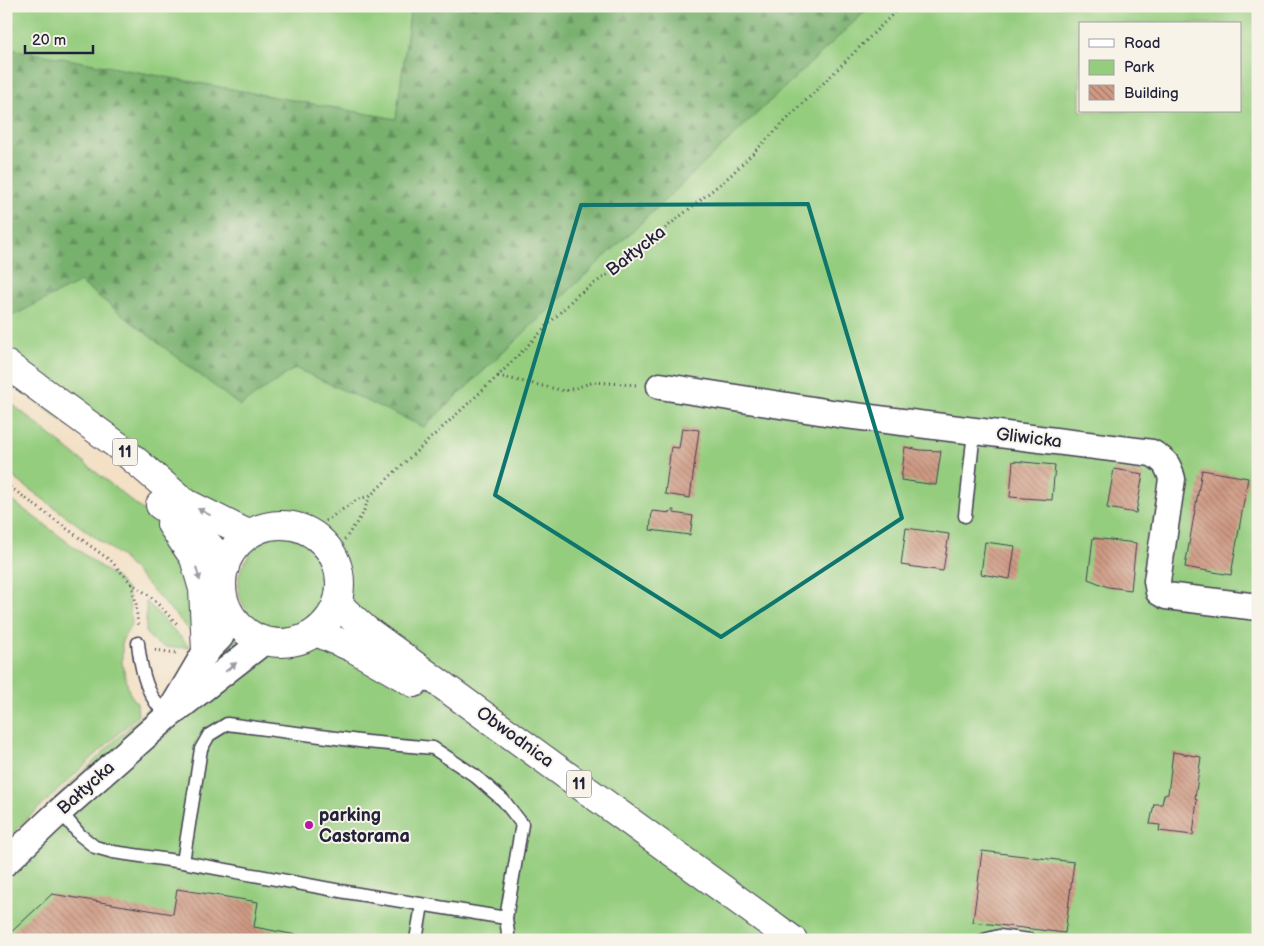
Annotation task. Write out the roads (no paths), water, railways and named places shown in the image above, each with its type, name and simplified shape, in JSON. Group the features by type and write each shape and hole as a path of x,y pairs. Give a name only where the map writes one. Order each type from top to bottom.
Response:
{"highway":[{"name":"11","path":"6,364 117,445 184,502 248,534"},
{"name":"11","path":"6,381 49,413 156,502 195,530 225,567"},
{"path":"156,502 194,558 203,589 206,651"},
{"path":"278,524 299,528 318,538 333,556 338,565 340,576 338,602 329,619 316,632 300,640 289,642 264,641 244,631 230,614 224,599 225,567 231,552 248,534 261,528 278,524"},
{"name":"Obwodnica","path":"338,602 365,629 792,940"},
{"name":"Obwodnica","path":"316,632 353,648 442,699 766,940"}],"street":[{"name":"Gliwicka","path":"660,386 838,414 1152,453 1168,466 1172,479 1157,581 1159,592 1166,596 1258,607"},
{"name":"Bałtycka","path":"168,716 206,651 220,637 230,614"},
{"name":"Bałtycka","path":"6,862 60,811 168,716 264,641"}],"lane":[{"path":"965,516 974,431"},
{"path":"138,643 140,661 147,684 154,700 168,716"},
{"path":"183,862 201,749 208,735 227,724 367,742 433,748 474,775 504,801 522,824 506,918 507,940"},
{"path":"60,811 80,835 95,847 113,852 183,862 422,905 506,918"},
{"path":"416,940 422,905"},
{"path":"984,940 999,936 1030,940"}],"place":[{"name":"parking Castorama","path":"309,825"}]}
